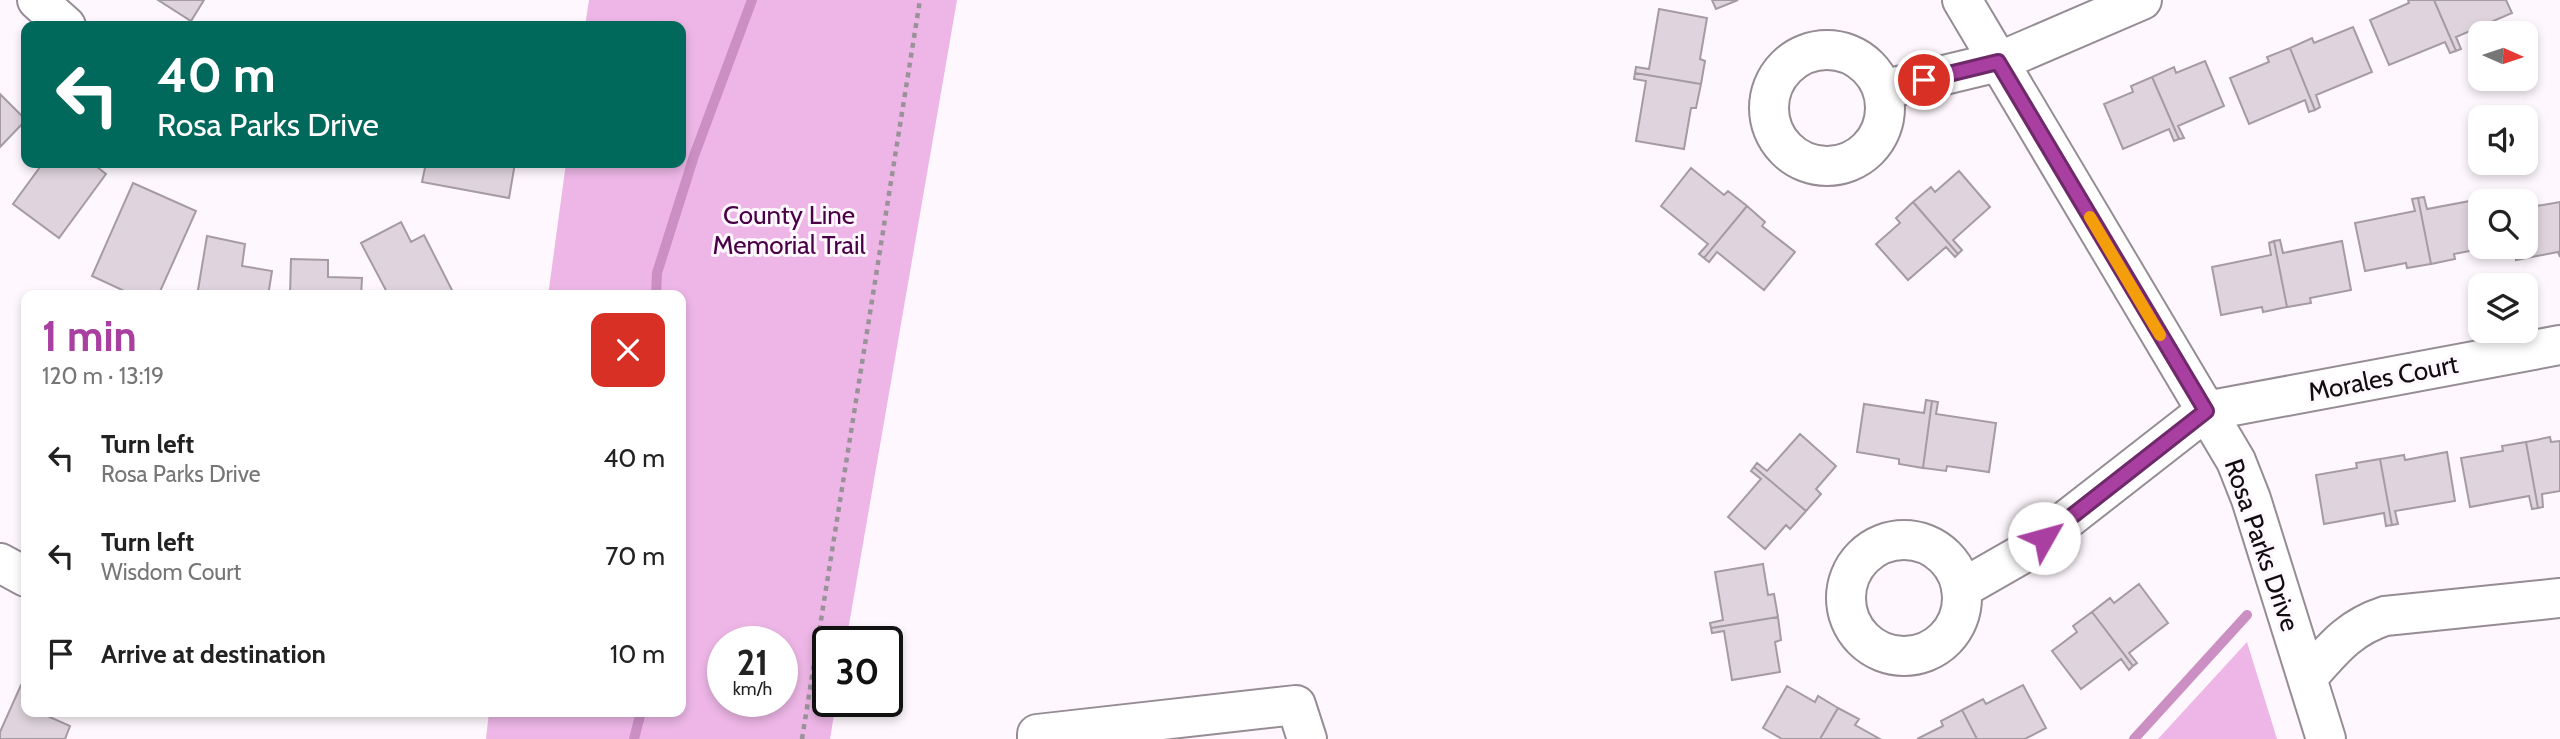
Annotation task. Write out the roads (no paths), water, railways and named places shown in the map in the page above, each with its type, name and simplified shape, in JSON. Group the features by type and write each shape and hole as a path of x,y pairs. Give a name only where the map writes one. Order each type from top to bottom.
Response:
{"street":[{"path":"37,0 60,21"},
{"name":"Rosa Parks Drive","path":"1962,0 2244,479 2326,739"},
{"path":"1882,90 1998,62 2142,0"},
{"name":"Morales Court","path":"2206,411 2560,345"},
{"path":"1961,589 2024,553 2206,411"},
{"path":"0,563 21,574"},
{"path":"2307,678 2353,630 2385,616 2560,598"},
{"path":"1037,739 1037,734 1296,705 1307,739"}],"waterway":[{"path":"656,290 657,273 694,156 752,0"},
{"path":"2134,739 2247,615"},
{"path":"634,739 640,717"}],"park label":[{"name":"County Line Memorial Trail","path":"789,230"}]}
